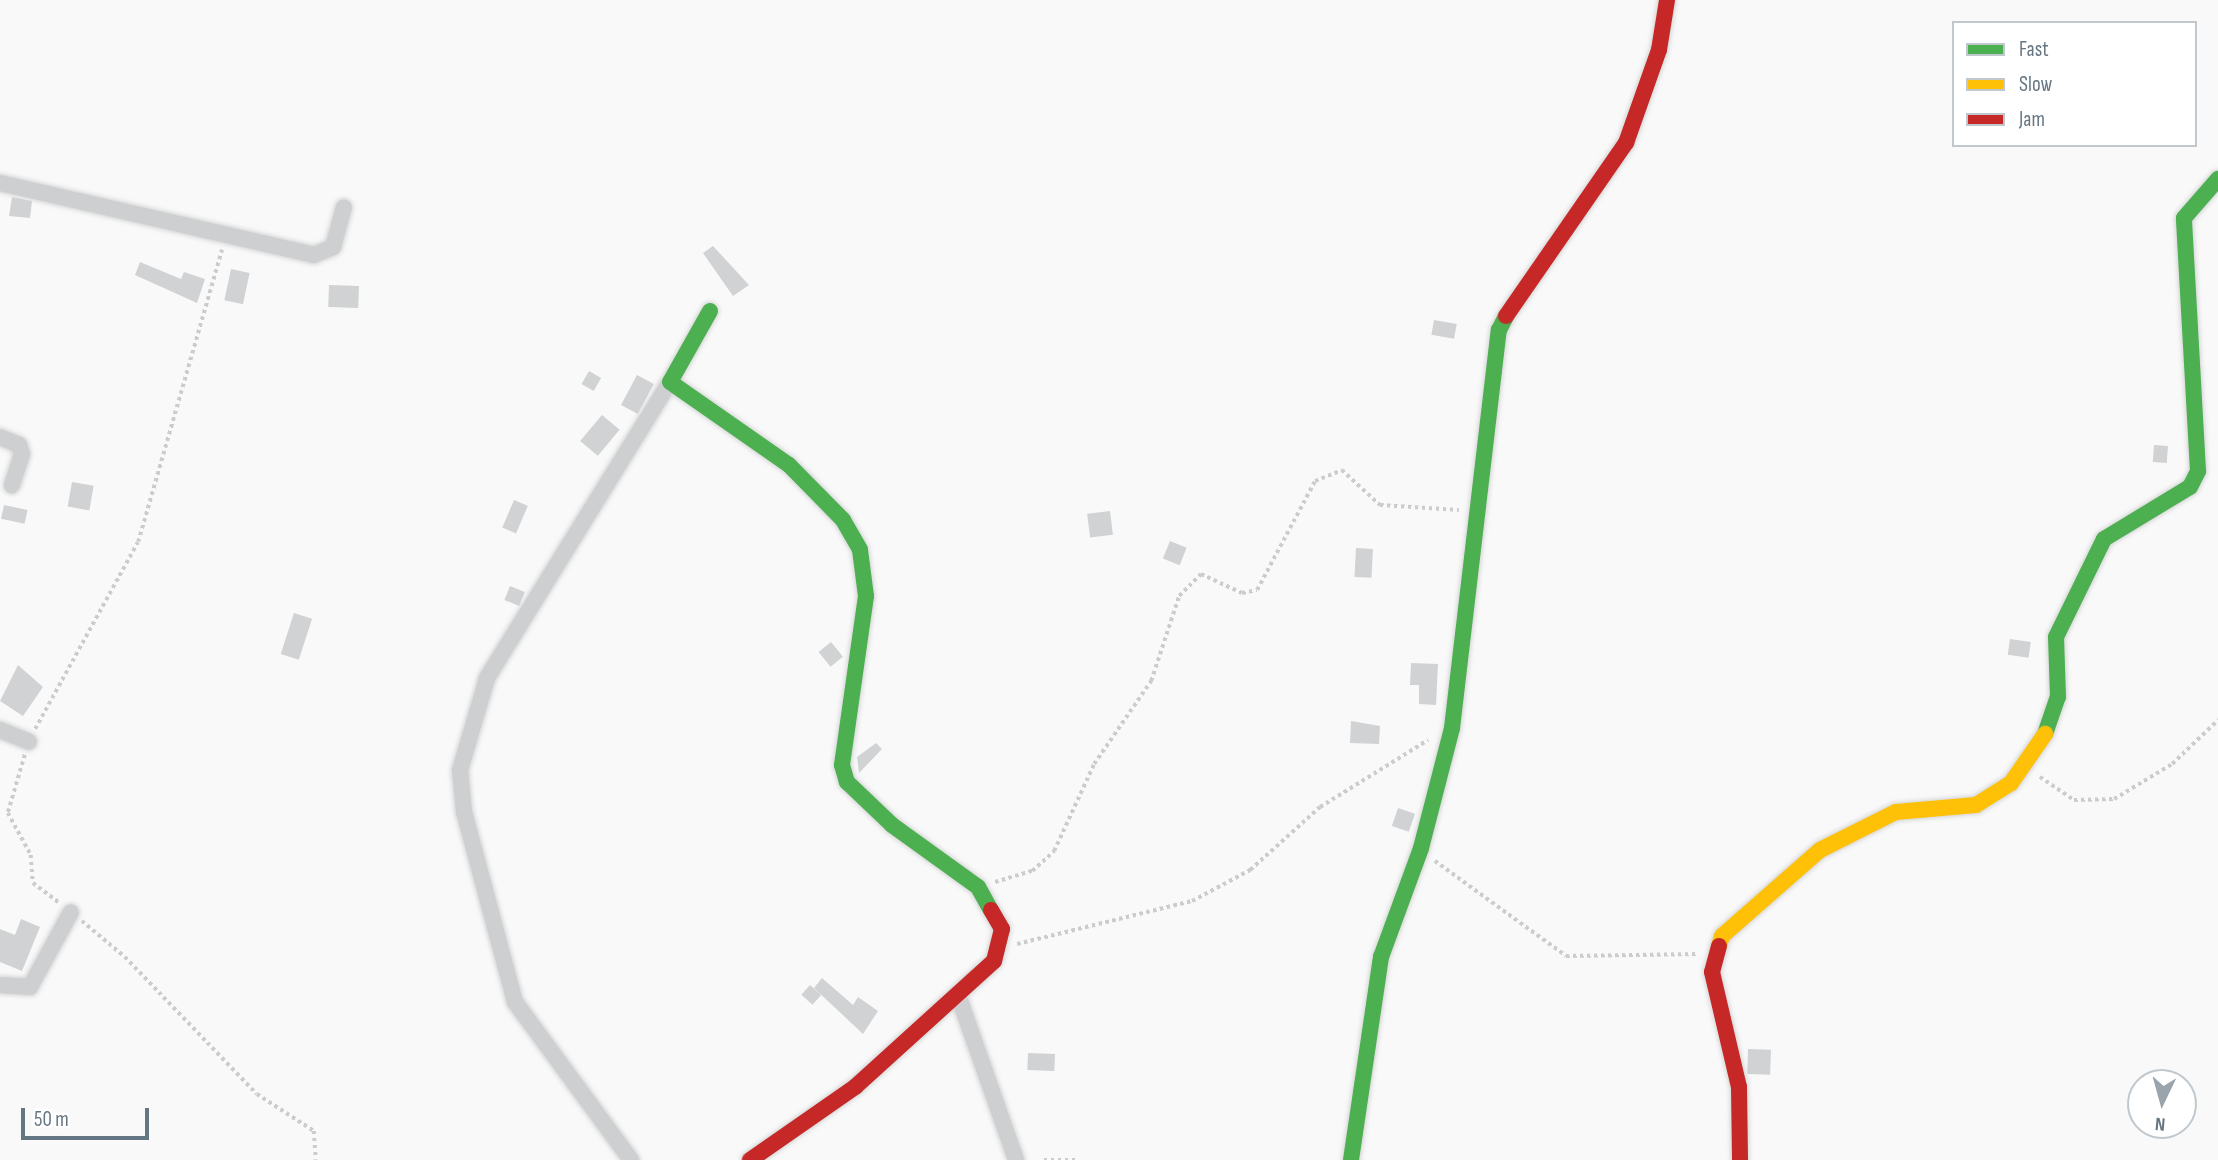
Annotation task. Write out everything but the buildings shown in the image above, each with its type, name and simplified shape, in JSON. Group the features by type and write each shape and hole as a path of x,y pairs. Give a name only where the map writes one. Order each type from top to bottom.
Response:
{"street":[{"path":"1351,1160 1375,983 1421,848 1452,728 1482,511 1482,438 1503,316 1626,143 1659,51 1667,0"},
{"path":"1740,1160 1742,1113 1729,1027 1716,993 1715,953 1731,921 1820,850 1896,812 1976,805 2027,768 2051,726 2058,697 2056,636 2064,613 2104,538 2190,487 2198,471 2182,249 2184,218 2218,179"},
{"path":"0,183 225,238 325,254 344,207"},
{"path":"631,1160 515,1002 466,823 460,770 487,678 670,382 710,311"},
{"path":"670,382 789,465 852,532 866,596 842,765 846,782 892,825 978,887 1002,929 1002,947 958,995 855,1087 750,1160"},
{"path":"0,438 19,446 22,454 12,485"},
{"path":"0,730 29,742"},
{"path":"0,985 30,987 71,912"},
{"path":"958,995 1016,1160"}],"path":[{"path":"225,238 138,542 29,742 8,813 31,855 33,883 125,957 257,1094 314,1131 316,1160"},
{"path":"978,887 1045,863 1094,764 1151,681 1179,596 1201,575 1242,593 1257,590 1299,500 1315,481 1342,470 1380,505 1482,511"},
{"path":"2027,768 2074,800 2114,799 2172,764 2218,720"},
{"path":"1002,947 1192,901 1250,870 1350,785 1452,728"},
{"path":"1421,848 1566,956 1715,953"},
{"path":"1044,1160 1077,1160"}],"traffic: fast":[{"path":"2045,734 2058,697 2056,637 2104,539 2190,487 2198,471 2184,218 2218,179"},
{"path":"710,311 670,382 789,465 843,520 860,550 866,596 842,765 847,782 892,825 978,887 991,910"},
{"path":"1351,1160 1381,957 1421,848 1452,728 1499,330 1506,316"}],"traffic: slow":[{"path":"1719,946 1722,936 1820,850 1896,812 1976,805 2011,783 2045,734"}],"traffic: jam":[{"path":"1506,316 1626,143 1659,50 1667,0"},
{"path":"750,1160 855,1087 994,961 1002,929 991,910"},
{"path":"1719,946 1712,972 1739,1087 1740,1160"}]}
